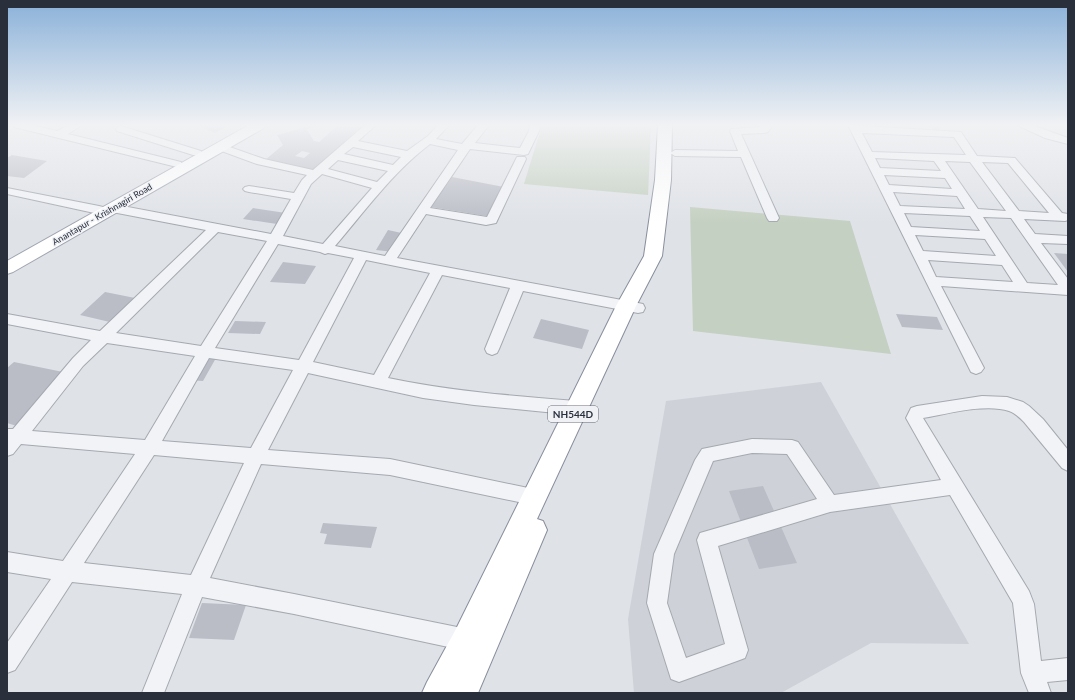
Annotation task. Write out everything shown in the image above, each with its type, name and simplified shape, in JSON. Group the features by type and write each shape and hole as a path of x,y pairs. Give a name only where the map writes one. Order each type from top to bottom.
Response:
{"highway":[{"name":"NH544D","path":"462,693 632,307 649,265 655,247 663,180 664,158"},
{"name":"NH544D","path":"438,693 467,640 576,408 632,307 660,269 668,242 675,158"}],"main road":[{"name":"Anantapur - Krishnagiri Road","path":"7,268 188,158"},
{"name":"Anantapur - Krishnagiri Road","path":"7,261 200,158"}],"street":[{"path":"151,158 177,164"},
{"path":"249,158 261,162 317,172 379,186"},
{"path":"7,662 149,448 205,352 275,238 306,182 334,158"},
{"path":"344,158 395,169"},
{"path":"325,250 379,186 406,158"},
{"path":"388,261 458,158"},
{"path":"746,158 773,218"},
{"path":"870,158 976,368"},
{"path":"937,158 1024,288"},
{"path":"961,158 1008,160 1013,162 1063,217"},
{"path":"973,158 1068,289"},
{"path":"423,210 486,221 492,220 521,159"},
{"path":"877,171 949,175"},
{"path":"885,188 961,192"},
{"path":"249,189 298,197"},
{"path":"7,190 105,209 275,238 325,250 362,255 438,271 632,307"},
{"path":"896,209 1063,217"},
{"path":"10,441 78,362 216,227"},
{"path":"907,231 989,235"},
{"path":"1031,238 1068,240"},
{"path":"153,693 196,586 256,456 362,255"},
{"path":"920,255 1006,261"},
{"path":"378,382 438,271"},
{"path":"932,281 1024,288 1068,289"},
{"path":"492,349 518,286"},
{"path":"7,319 103,337 303,366 423,392 459,397 576,408"},
{"path":"1040,693 1032,673 1022,598 914,418 917,413 969,404 1000,402 1010,404 1018,407 1030,417 1068,463"},
{"path":"10,441 149,448 390,467 533,497"},
{"path":"830,504 792,447 752,446 708,454 704,460 664,554 657,603 679,671 737,650 707,540 830,504 954,486"},
{"path":"7,562 66,571 196,586 294,604 467,640"},
{"path":"1032,673 1068,669"}],"shaded area":[{"path":"821,382 969,644 871,643 781,693 634,693 628,619 666,401"}],"green space":[{"path":"532,158 650,158 648,195 524,184"},
{"path":"690,207 850,221 891,354 693,331"}],"building":[{"path":"7,158 28,158 47,161 24,178 7,176"},
{"path":"268,158 328,158 314,171 265,160"},
{"path":"452,177 504,187 487,216 431,207"},
{"path":"253,208 286,213 277,224 243,219"},
{"path":"388,230 406,234 394,252 376,250"},
{"path":"1054,253 1068,254 1068,272"},
{"path":"283,262 316,266 305,284 270,282"},
{"path":"105,292 140,299 114,323 80,315"},
{"path":"896,314 937,317 943,330 902,327"},
{"path":"541,319 589,330 582,349 533,338"},
{"path":"235,321 266,322 260,334 228,333"},
{"path":"200,357 216,358 203,381 186,380"},
{"path":"14,362 68,373 17,426 7,423 7,368"},
{"path":"763,486 797,563 759,569 729,491"},
{"path":"323,523 377,527 371,548 324,544 327,534 320,533"},
{"path":"202,603 246,605 234,640 189,638"}]}
